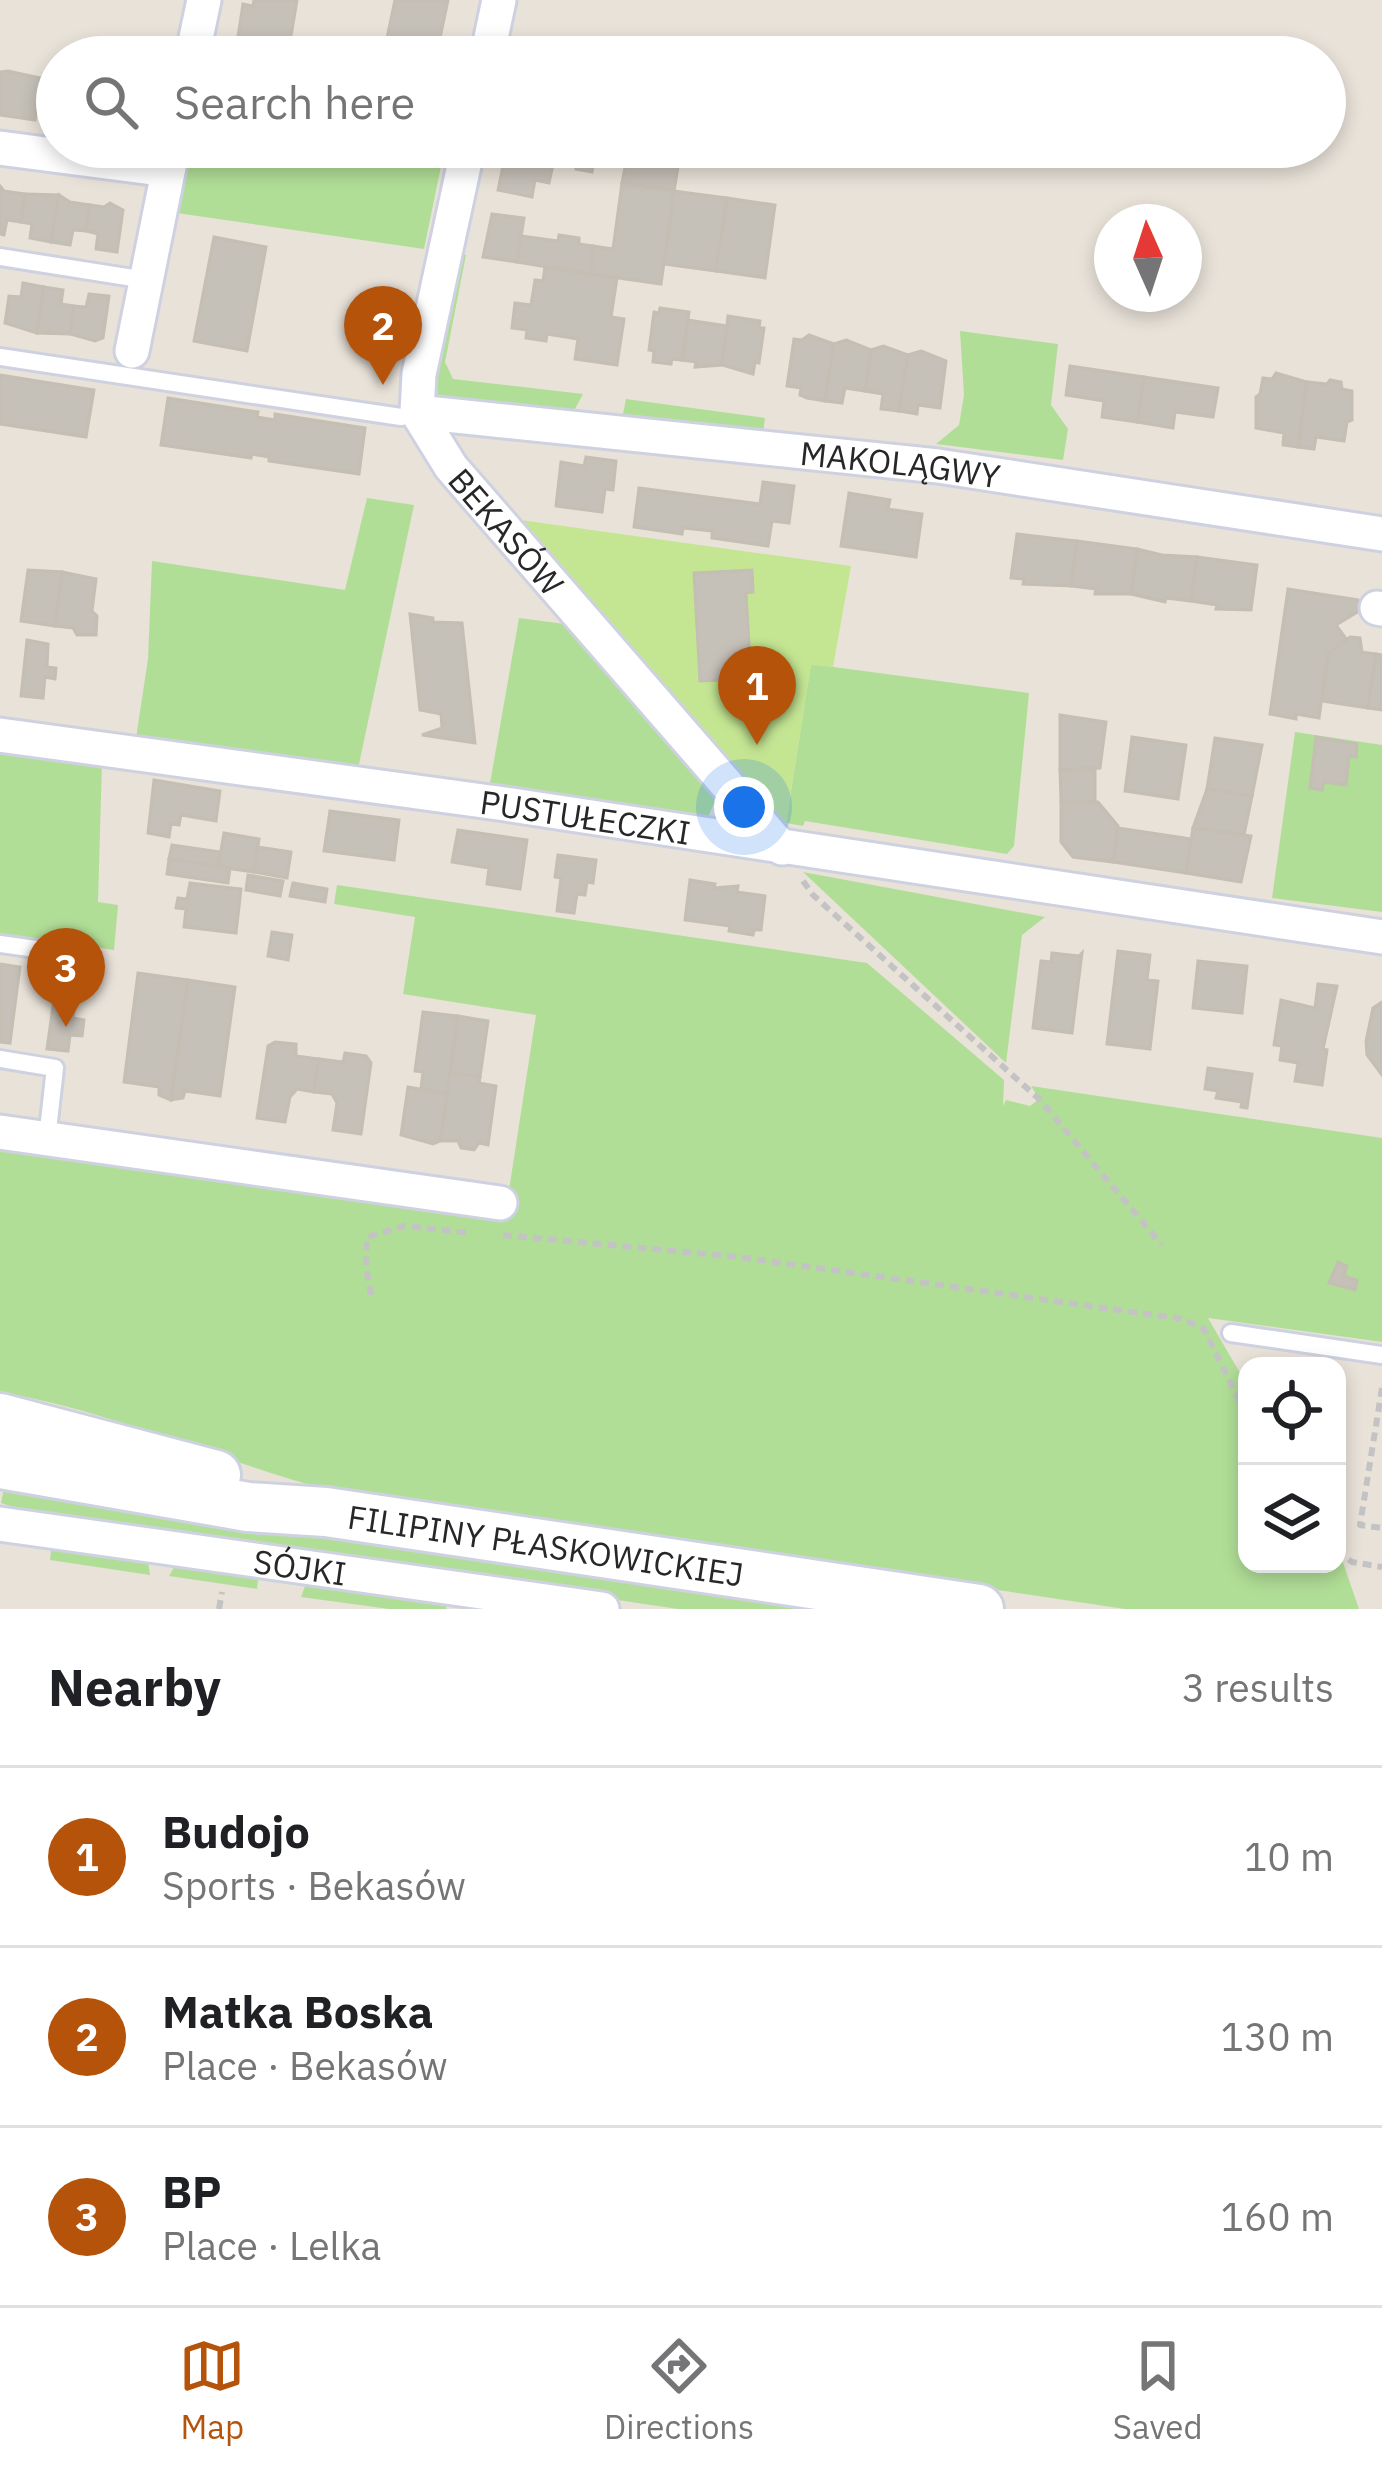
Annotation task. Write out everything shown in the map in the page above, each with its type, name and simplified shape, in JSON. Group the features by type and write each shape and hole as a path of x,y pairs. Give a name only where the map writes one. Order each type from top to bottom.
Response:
{"main road":[{"name":"FILIPINY PŁASKOWICKIEJ","path":"0,1418 211,1474 326,1512"},
{"name":"FILIPINY PŁASKOWICKIEJ","path":"0,1464 248,1508 326,1512 902,1604 979,1609"}],"street":[{"path":"196,36 204,0"},
{"path":"491,36 499,0"},
{"path":"0,148 36,150"},
{"path":"132,351 168,168"},
{"path":"417,412 419,374 463,168"},
{"name":"MAKOLĄGWY","path":"417,412 938,466 1382,535"},
{"name":"BEKASÓW","path":"417,412 451,467 782,848"},
{"name":"PUSTUŁECZKI","path":"0,735 484,801 1382,938"},
{"path":"0,1132 500,1203"},
{"name":"SÓJKI","path":"0,1524 602,1609"}],"lane":[{"path":"0,257 146,280"},
{"path":"0,357 401,417 417,412"},
{"path":"0,944 71,954 64,1000"},
{"path":"0,1059 56,1059 46,1139"},
{"path":"1231,1333 1382,1355"}],"path":[{"path":"782,848 813,895 1039,1099 1162,1245"},
{"path":"371,1295 368,1237 404,1226 739,1257 1183,1319 1204,1330 1238,1402"},
{"path":"1382,1388 1360,1525 1382,1528"},
{"path":"1346,1557 1382,1567"},
{"path":"219,1609 222,1592"}],"green space":[{"path":"179,168 441,168 424,249 170,212"},
{"path":"457,254 466,255 445,362 453,379 583,394 569,420 444,406 431,394"},
{"path":"960,331 1058,344 1051,405 1068,429 1063,460 936,444 959,425 964,395"},
{"path":"626,399 765,418 762,439 623,414"},
{"path":"367,498 414,505 358,769 136,738 148,659 152,561 345,590"},
{"path":"513,519 851,566 833,667 811,665 786,823"},
{"path":"519,618 580,626 707,780 715,801 709,815 699,819 489,789"},
{"path":"811,664 1029,693 1014,846 1007,854 805,821 803,826 786,823"},
{"path":"1295,732 1382,745 1382,912 1272,898"},
{"path":"0,750 102,761 98,902 118,905 114,950 0,933"},
{"path":"803,872 1045,917 1022,935 1006,1063"},
{"path":"337,885 867,963 1004,1080 1003,1106 1006,1100 1030,1106 1039,1099 1031,1086 1382,1138 1382,1342 1208,1318 1238,1370 1238,1573 1346,1571 1359,1609 1125,1609 328,1490 124,1423 0,1392 0,1146 505,1216 536,1015 403,994 415,917 334,904"},
{"path":"4,1489 844,1609 678,1609 28,1512 1,1503"},
{"path":"52,1543 148,1561 150,1575 50,1560"},
{"path":"176,1564 252,1574 258,1580 257,1589 169,1576"},
{"path":"307,1581 447,1605 446,1609 389,1609 301,1597"}],"building":[{"path":"254,0 297,0 291,36 238,36 243,4 253,6"},
{"path":"395,0 448,0 440,36 387,36"},
{"path":"0,72 36,77 35,120 0,115"},
{"path":"503,168 552,168 549,183 535,180 532,197 498,190"},
{"path":"625,168 678,168 674,191 622,183"},
{"path":"622,183 674,191 661,284 590,274 593,246 613,249"},
{"path":"0,186 25,194 21,222 7,220 4,235 0,234"},
{"path":"674,191 727,198 716,271 664,264"},
{"path":"25,194 59,195 51,242 30,238 32,224 21,222"},
{"path":"59,195 90,205 86,231 73,230 70,245 51,242"},
{"path":"727,198 775,205 765,278 716,271"},
{"path":"110,203 123,210 117,252 96,249 98,234 86,231 90,205"},
{"path":"492,214 524,218 517,262 483,257"},
{"path":"559,235 593,246 590,274 517,262 521,236 558,241"},
{"path":"214,237 266,247 247,351 194,341"},
{"path":"545,267 617,278 611,317 624,319 617,365 575,359 578,339 547,334 546,341 526,338 527,330 512,328 515,303 531,305 535,280 543,281"},
{"path":"23,283 44,287 37,333 5,323 9,296 21,297"},
{"path":"44,287 63,290 61,304 74,306 70,334 37,333"},
{"path":"89,294 109,296 103,338 95,341 70,334 74,306 86,307"},
{"path":"660,308 689,312 682,360 672,359 671,364 653,362 654,351 649,350 654,312 659,313"},
{"path":"728,316 760,321 759,328 764,328 753,374 722,365"},
{"path":"688,320 727,326 722,365 695,367 696,362 682,360"},
{"path":"809,335 834,344 825,401 807,398 800,395 801,388 787,386 794,339"},
{"path":"846,340 871,350 865,391 845,388 842,403 825,401 834,344"},
{"path":"883,346 908,355 899,411 881,409 883,394 865,391 871,350"},
{"path":"921,351 946,361 940,408 918,405 917,414 899,411 908,355"},
{"path":"1070,366 1144,377 1137,422 1102,417 1104,401 1066,395"},
{"path":"1276,373 1307,382 1298,447 1283,445 1284,433 1256,428 1256,397 1263,378 1272,379"},
{"path":"0,375 94,390 86,437 0,424"},
{"path":"1144,377 1218,388 1213,417 1175,412 1173,428 1137,422"},
{"path":"1330,380 1352,391 1352,420 1347,422 1344,441 1316,437 1314,449 1298,447 1307,382 1327,384"},
{"path":"168,398 258,412 257,417 275,420 275,414 365,428 359,474 269,461 269,457 252,454 251,458 161,445"},
{"path":"586,457 616,461 613,490 605,489 602,512 556,506 561,462 584,466"},
{"path":"763,482 794,486 789,523 772,521 768,546 712,538 712,531 683,528 682,534 634,527 639,488 760,504"},
{"path":"849,493 890,500 888,509 922,514 916,557 841,546"},
{"path":"1017,534 1077,541 1071,586 1023,584 1024,579 1011,578"},
{"path":"1077,541 1137,549 1131,594 1095,594 1096,589 1071,586"},
{"path":"1137,549 1197,557 1191,601 1166,598 1165,602 1131,594"},
{"path":"1197,557 1257,565 1251,610 1216,609 1217,605 1191,601"},
{"path":"28,570 62,572 55,626 21,621"},
{"path":"752,570 753,592 746,593 751,679 700,681 694,573"},
{"path":"62,572 96,579 92,611 97,616 96,635 77,635 73,628 55,626"},
{"path":"1288,589 1358,600 1364,608 1336,625 1347,640 1328,654 1319,718 1270,714"},
{"path":"410,614 433,618 433,622 462,623 475,743 422,735 442,728 441,714 420,710"},
{"path":"1350,637 1360,638 1362,652 1376,654 1368,708 1322,701 1328,654"},
{"path":"27,640 48,644 47,667 56,668 55,679 45,677 43,698 21,696"},
{"path":"1376,654 1382,655 1382,710 1368,708"},
{"path":"1060,715 1106,722 1100,768 1060,770"},
{"path":"1132,737 1186,745 1178,799 1125,791"},
{"path":"1316,737 1357,744 1356,757 1349,756 1346,785 1324,782 1322,790 1310,788"},
{"path":"1215,738 1262,745 1252,796 1207,789"},
{"path":"1095,769 1095,802 1061,801 1060,770"},
{"path":"154,780 220,791 216,821 181,815 179,825 171,824 169,837 148,833"},
{"path":"1207,789 1252,796 1244,835 1193,828"},
{"path":"1061,801 1098,802 1118,826 1113,862 1073,857 1061,842"},
{"path":"330,811 399,820 394,860 324,851"},
{"path":"1118,828 1191,839 1186,873 1113,862"},
{"path":"1193,828 1251,836 1241,882 1186,873"},
{"path":"458,830 527,840 520,889 487,884 489,868 452,862"},
{"path":"224,833 259,839 254,872 218,867"},
{"path":"172,845 220,852 218,867 169,859"},
{"path":"258,847 291,852 287,878 254,872"},
{"path":"558,855 596,860 593,883 587,882 585,895 577,894 574,913 557,911"},
{"path":"169,859 230,868 228,883 167,874"},
{"path":"248,875 283,881 280,896 246,890"},
{"path":"690,880 715,884 714,888 738,886 737,892 765,896 761,930 754,930 753,935 729,931 730,926 685,920"},
{"path":"190,883 241,889 236,933 184,927 186,909 176,908 178,898 187,899"},
{"path":"293,883 327,889 325,902 290,896"},
{"path":"272,932 292,935 288,960 268,956"},
{"path":"1118,951 1150,955 1147,980 1158,981 1150,1049 1107,1044"},
{"path":"1052,953 1082,953 1072,1033 1033,1028 1041,961 1051,962"},
{"path":"1198,961 1247,966 1242,1013 1193,1008"},
{"path":"0,964 20,967 10,1043 0,1042"},
{"path":"138,973 188,980 171,1100 159,1095 159,1087 124,1082"},
{"path":"188,980 235,987 220,1096 185,1091 183,1098 171,1100"},
{"path":"1318,984 1337,986 1323,1049 1327,1050 1322,1085 1295,1081 1298,1063 1280,1060 1282,1046 1274,1045 1281,1000 1315,1008"},
{"path":"54,999 75,1001 73,1018 84,1020 82,1036 70,1035 68,1051 47,1049"},
{"path":"1382,1002 1382,1075 1367,1055 1366,1041 1373,1008"},
{"path":"423,1012 458,1016 447,1094 421,1089 423,1072 415,1071"},
{"path":"458,1016 488,1021 480,1077 450,1072"},
{"path":"296,1044 296,1056 319,1059 314,1092 297,1089 290,1097 285,1122 257,1118 268,1046"},
{"path":"345,1053 366,1056 371,1063 361,1134 333,1130 337,1103 332,1094 314,1092 319,1059 343,1062"},
{"path":"1208,1068 1252,1074 1247,1108 1241,1107 1242,1102 1216,1098 1218,1091 1205,1089"},
{"path":"450,1072 480,1077 479,1083 496,1086 488,1145 479,1143 474,1150 461,1148 458,1141 440,1141"},
{"path":"408,1087 447,1094 440,1141 433,1144 401,1135"},
{"path":"1338,1262 1347,1266 1344,1276 1357,1280 1355,1290 1329,1283"}],"place":[{"name":"Matka Boska","path":"383,385"},
{"name":"Budojo","path":"757,745"},
{"name":"BP","path":"66,1027"}]}
